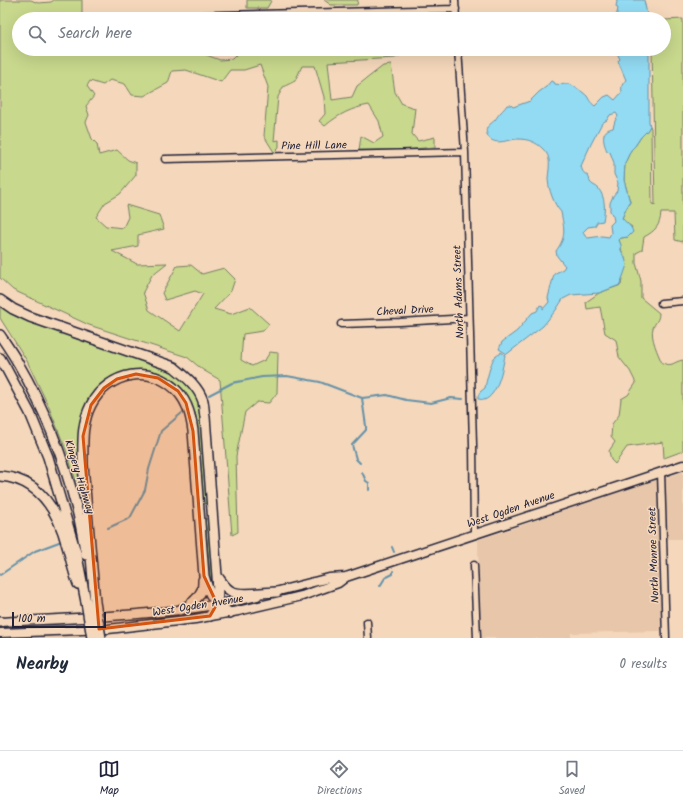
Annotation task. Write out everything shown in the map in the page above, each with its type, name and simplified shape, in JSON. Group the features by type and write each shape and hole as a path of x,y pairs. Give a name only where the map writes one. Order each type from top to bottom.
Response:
{"highway":[{"path":"0,300 30,317 174,367 184,374 196,386 202,400 205,417 217,576 217,604 210,616"},
{"name":"Kingery Highway","path":"0,335 18,363 40,403 54,435 72,489 78,512 90,602 92,638"},
{"name":"Kingery Highway","path":"0,358 30,413 48,457 100,638"},
{"path":"90,602 83,465 83,436 87,414 98,394 110,383 125,376 136,374 148,375 168,383 178,392 186,404 191,417 193,431 204,576 202,590 196,599 188,607 180,610"},
{"path":"0,476 21,480 45,498 55,512 68,546 74,573 90,602"},
{"path":"204,576 210,595 217,604 230,613"},
{"path":"217,576 225,586 233,592 244,594 277,592"}],"main road":[{"name":"West Ogden Avenue","path":"0,622 114,617 180,610 277,592 329,578 346,577 683,465"},
{"name":"West Ogden Avenue","path":"0,633 108,629 179,621 230,613 302,596 338,583 346,577"}],"street":[{"path":"339,12 456,9 455,0"},
{"name":"North Adams Street","path":"458,56 465,152 474,534"},
{"name":"Pine Hill Lane","path":"164,159 465,152"},
{"path":"661,303 683,301"},
{"name":"Cheval Drive","path":"341,324 470,318"},
{"name":"North Monroe Street","path":"661,472 666,638"},
{"path":"474,565 477,638"},
{"path":"367,622 368,638"}],"highlighted area":[{"path":"136,374 158,378 178,391 186,403 193,431 204,576 217,604 210,616 99,629 83,436 91,405 104,388 117,379"}],"shaded area":[{"path":"683,472 683,539 664,539 663,478"},
{"path":"657,479 661,631 571,633 571,638 480,638 478,540"},
{"path":"78,634 79,638 0,638 7,636"}],"green space":[{"path":"0,0 31,0 38,3 51,2 54,0 82,0 82,12 12,12 12,56 209,56 220,60 232,59 235,56 399,56 395,58 328,62 332,100 352,97 357,86 383,66 391,65 395,92 402,104 415,108 412,134 418,141 435,137 435,147 403,150 359,150 361,136 374,143 383,137 379,121 369,105 346,112 325,126 319,121 325,114 324,97 315,66 302,66 295,81 283,87 278,97 274,141 279,140 279,147 274,152 264,136 268,87 260,65 244,70 230,70 221,82 186,70 172,71 168,83 144,96 132,95 125,84 110,80 103,85 90,81 87,86 94,96 86,106 89,115 86,122 92,139 97,144 99,155 117,150 128,160 136,163 136,175 120,194 105,203 96,217 106,226 123,228 128,217 126,205 159,215 164,229 138,235 138,246 112,251 137,264 167,263 152,275 143,292 149,310 180,331 203,294 195,291 165,300 162,293 177,266 191,265 202,274 224,268 235,279 231,291 214,309 231,314 250,307 269,324 263,331 243,334 241,360 252,366 265,360 270,352 278,353 277,393 269,403 257,402 245,412 236,456 238,532 232,535 220,380 203,370 187,357 89,325 13,290 0,278"},
{"path":"247,0 271,1 267,8 247,8"},
{"path":"324,0 358,0 357,5 331,5"},
{"path":"683,19 683,242 675,240 674,213 661,213 658,225 651,233 644,237 642,250 636,253 636,263 641,281 641,298 659,313 658,320 652,332 655,346 662,363 671,364 683,360 683,451 664,458 663,442 627,447 615,464 611,460 609,451 615,442 611,437 612,424 619,415 621,399 628,395 636,383 630,371 619,357 616,340 605,333 600,307 587,309 586,302 599,293 621,285 625,258 622,253 619,240 621,238 628,237 632,227 622,218 630,202 624,180 625,163 631,150 650,126 652,204 655,205 652,56 671,56 671,20"},
{"path":"0,306 24,320 152,363 170,370 182,378 196,396 200,406 207,503 203,504 198,426 193,408 175,384 166,377 148,371 128,371 118,374 101,384 93,395 86,407 80,425 78,443 80,482 77,484 66,450 48,405 27,361 0,318"},
{"path":"205,518 209,521 213,584 211,585"}],"water":[{"path":"616,0 644,0 647,12 617,12"},
{"path":"618,56 649,56 650,126 631,150 625,163 624,180 630,202 622,218 630,226 633,232 628,237 621,238 619,240 627,265 620,285 599,293 571,295 563,299 543,326 507,354 499,349 502,342 517,331 532,313 537,311 540,305 543,306 543,309 549,302 548,298 554,274 563,269 565,266 557,256 556,251 562,241 564,228 561,212 554,201 549,187 549,159 546,152 538,144 532,141 518,139 501,142 493,141 489,138 486,129 507,105 511,105 513,107 530,101 551,81 555,84 568,84 575,87 587,96 595,106 604,97 609,95 615,100 622,92 622,85 626,80 618,61 620,59","holes":["616,113 618,116 613,128 609,129 604,134 606,148 607,151 610,152 614,163 614,174 618,183 617,191 610,203 610,211 614,221 610,225 611,233 609,237 602,236 588,238 583,232 588,227 595,226 597,222 603,221 604,204 601,192 590,182 589,177 583,172 581,166 602,123 607,120 610,115"]},
{"path":"501,352 505,355 496,387 489,397 484,400 478,399 480,392 485,388 493,360"}],"waterway":[{"path":"209,395 232,383 262,377 287,376 320,382 362,398 387,395 406,400 431,403 451,398 463,399"},
{"path":"360,463 356,459 352,445 366,430 362,398"},
{"path":"108,528 130,518 145,490 149,469 161,431 183,412"},
{"path":"362,472 366,481 369,483 369,490"},
{"path":"0,575 35,551 59,542"},
{"path":"392,547 394,552"},
{"path":"380,586 385,578 393,574 393,571"}]}
